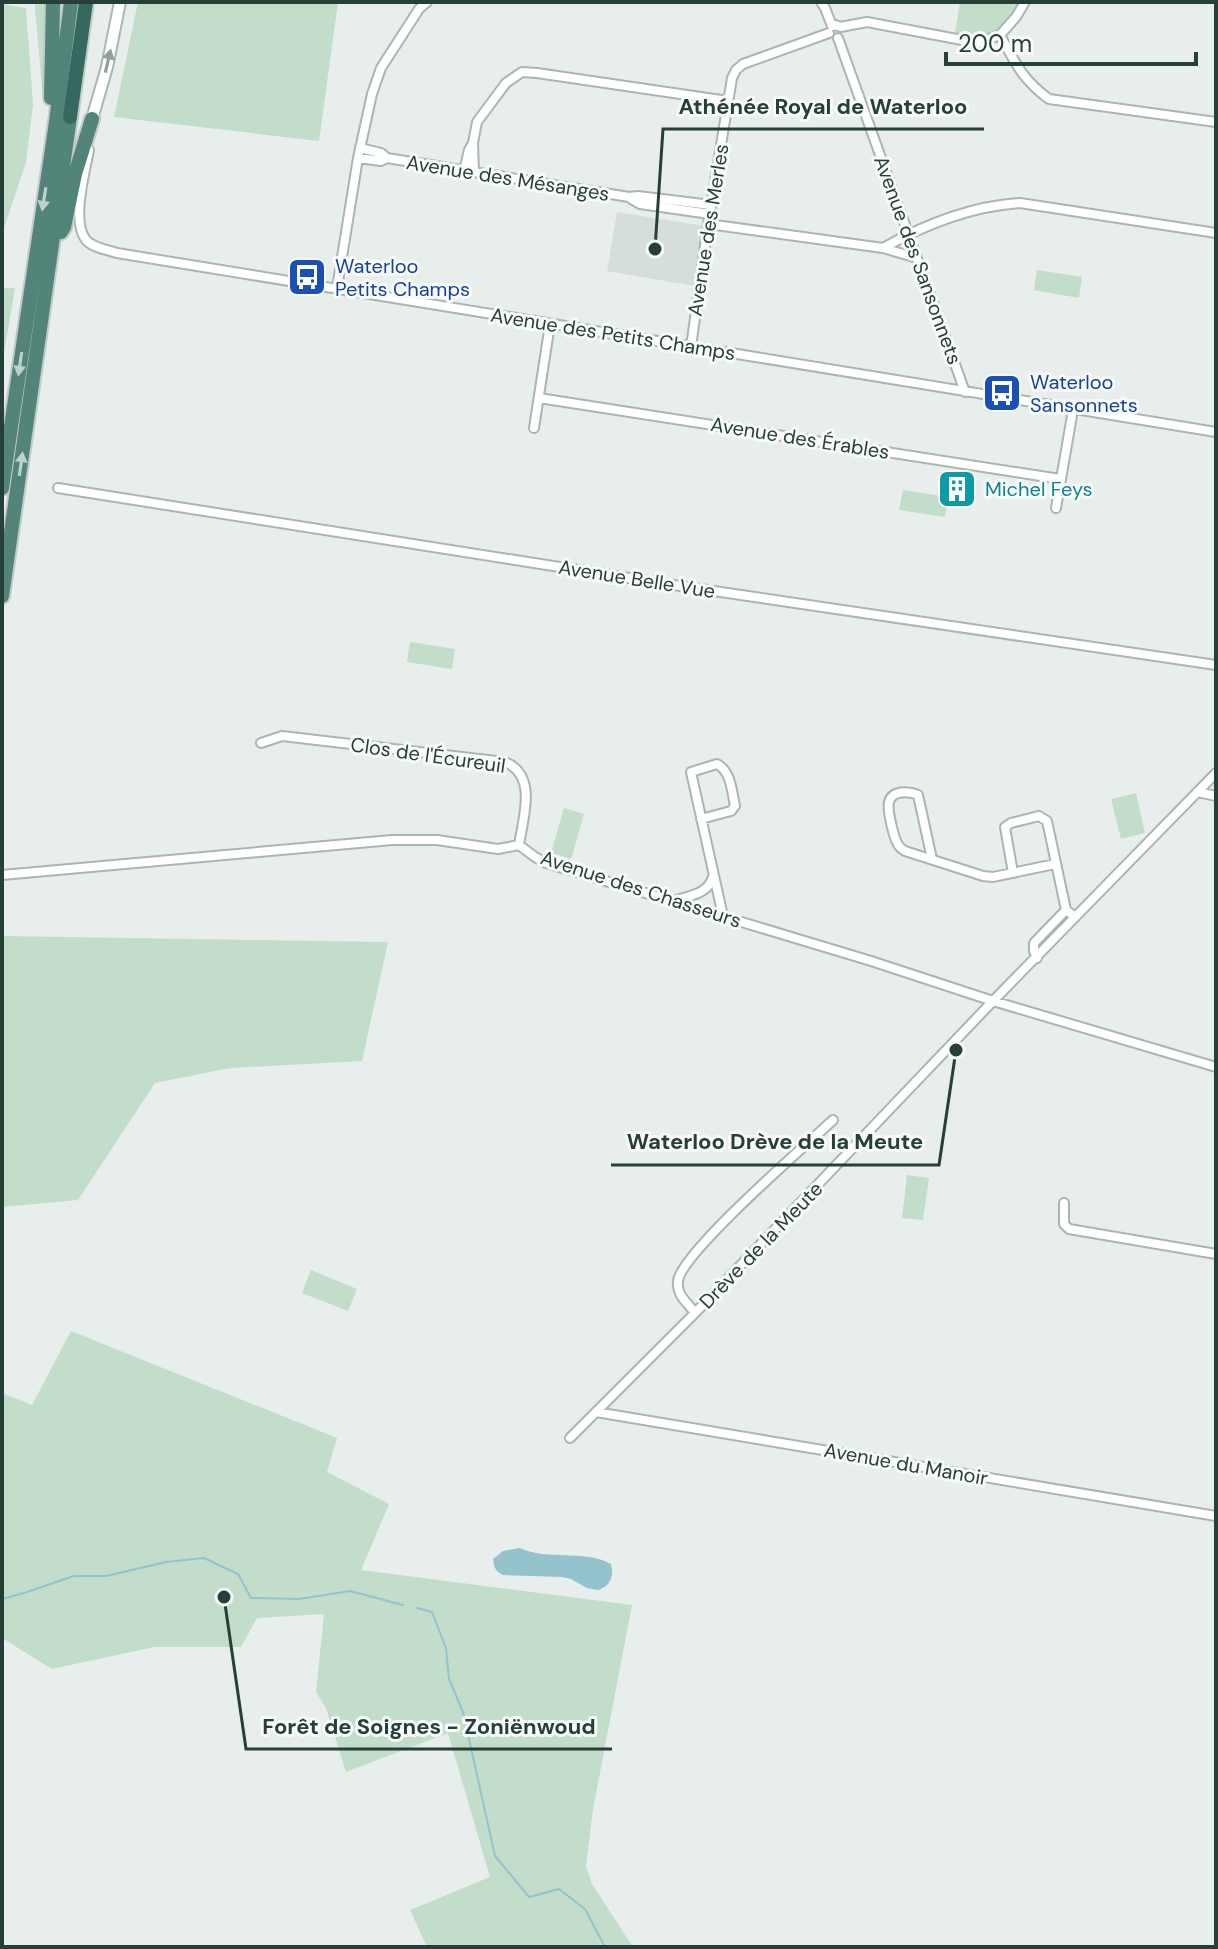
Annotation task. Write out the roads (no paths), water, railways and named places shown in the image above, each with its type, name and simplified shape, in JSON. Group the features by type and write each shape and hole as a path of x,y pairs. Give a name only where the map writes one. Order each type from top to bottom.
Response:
{"highway":[{"path":"53,2 50,99 63,119"},
{"path":"2,596 52,246 71,2"},
{"path":"2,488 63,119 86,2"},
{"path":"52,246 64,227 75,174 92,119"}],"street":[{"path":"92,119 107,67 120,2"},
{"path":"337,288 372,94 381,68 419,9 427,2"},
{"path":"821,2 834,28"},
{"path":"1025,2 1000,35 1031,86 1049,99 1216,122"},
{"name":"Avenue des Merles","path":"691,347 728,101 736,70 743,64 834,28 867,22 978,43 1000,35"},
{"name":"Avenue des Sansonnets","path":"834,28 831,37 838,38 965,392"},
{"path":"469,172 477,122 506,83 522,72 728,101"},
{"name":"Avenue des Petits Champs","path":"92,119 79,218 86,240 94,246 117,253 1216,432"},
{"name":"Avenue des Mésanges","path":"359,153 381,161 387,158 629,197 640,204 710,214 883,248 917,258"},
{"path":"883,248 908,233 995,205 1020,203 1216,233"},
{"path":"534,428 550,324"},
{"name":"Avenue des Érables","path":"539,398 1060,479"},
{"path":"1056,508 1073,410"},
{"name":"Avenue Belle Vue","path":"58,488 661,583 1216,665"},
{"name":"Clos de l'Écureuil","path":"261,743 282,736 513,765 527,793 519,845"},
{"path":"701,819 731,811 735,806 726,770 721,765 691,772 713,876 723,916"},
{"name":"Drève de la Meute","path":"570,1438 695,1313 1216,773"},
{"path":"932,859 918,795 910,792 893,795 888,804 894,837 900,847 932,859 983,876 993,877 1055,864"},
{"path":"1197,792 1216,796"},
{"path":"1013,873 1005,827 1039,816 1047,821 1066,910 1075,917"},
{"name":"Avenue des Chasseurs","path":"2,875 392,840 437,840 498,849 519,845 546,863 1216,1067"},
{"path":"674,901 703,892 710,886 713,876"},
{"path":"1037,958 1034,943 1066,910"},
{"path":"695,1313 679,1293 680,1272 705,1240 833,1120"},
{"path":"1064,1203 1064,1224 1069,1229 1216,1254"},
{"name":"Avenue du Manoir","path":"596,1412 1216,1516"}],"water":[{"path":"520,1548 542,1554 600,1560 611,1564 610,1580 598,1590 562,1577 503,1575 498,1572 493,1559 503,1551"}],"waterway":[{"path":"2,1599 74,1576 106,1576 166,1562 204,1558 238,1574 251,1598 299,1599 350,1591 403,1605"},
{"path":"417,1608 432,1612 446,1648 449,1679 463,1712 495,1856 529,1897 559,1889 585,1909 605,1947"}],"place":[{"name":"Athénée Royal de Waterloo","path":"655,249"},
{"name":"Waterloo Petits Champs","path":"307,277"},
{"name":"Waterloo Sansonnets","path":"1002,393"},
{"name":"Michel Feys","path":"957,489"},
{"name":"Waterloo Drève de la Meute","path":"956,1050"},
{"name":"Forêt de Soignes - Zoniënwoud","path":"224,1597"}]}
